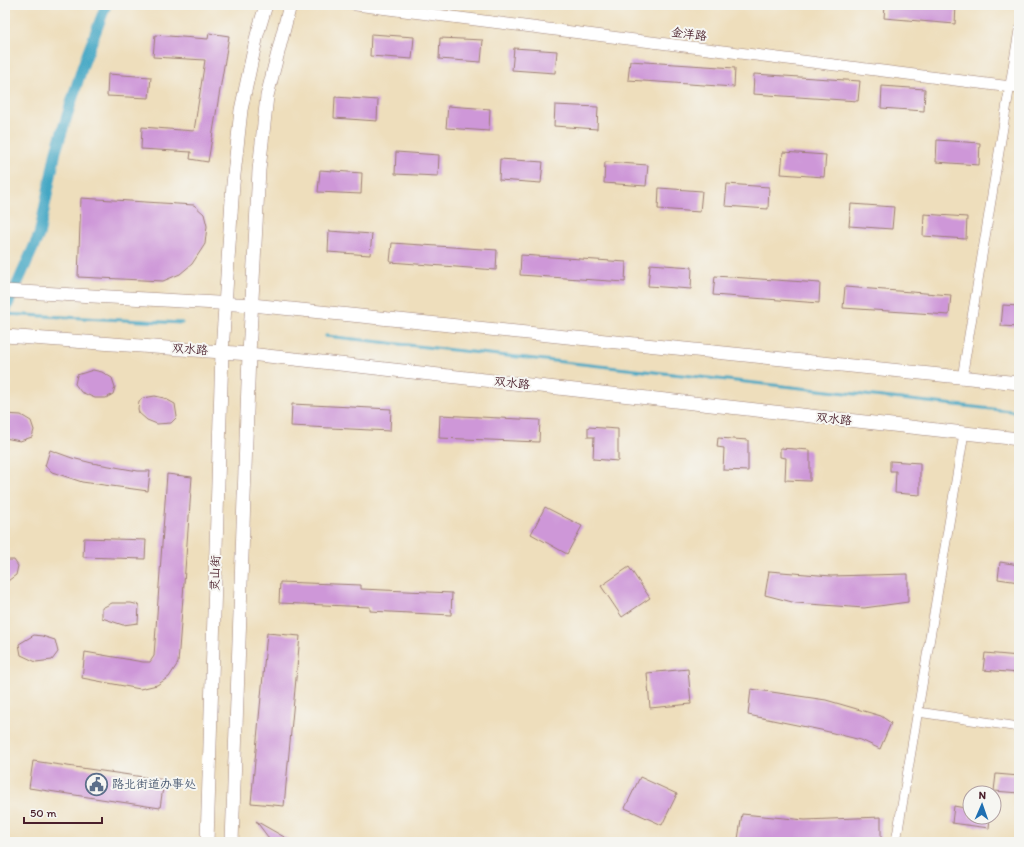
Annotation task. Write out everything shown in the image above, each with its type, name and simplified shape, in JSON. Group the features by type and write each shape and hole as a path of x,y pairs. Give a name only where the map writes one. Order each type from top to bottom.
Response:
{"main road":[{"name":"灵山街","path":"207,842 222,352 233,184 241,110 257,35 266,5"},
{"path":"232,842 249,354 259,170 266,96 290,5"},
{"path":"5,291 252,305 1019,384"},
{"name":"双水路","path":"5,336 249,354 1019,439"}],"street":[{"name":"金洋路","path":"356,5 1015,87"},
{"path":"962,378 1015,87 1019,30"},
{"path":"896,842 964,433"},
{"path":"918,712 1019,726"}],"building":[{"path":"885,5 956,5 955,24 884,18"},
{"path":"209,33 229,36 208,162 190,159 191,152 141,149 142,127 194,131 205,60 153,57 155,35 208,39"},
{"path":"371,34 414,37 412,59 370,56"},
{"path":"440,38 483,40 481,62 439,59"},
{"path":"514,48 557,51 555,73 512,70"},
{"path":"630,61 735,68 734,87 628,80"},
{"path":"108,74 151,77 149,98 107,96"},
{"path":"754,74 860,81 858,101 753,94"},
{"path":"882,86 925,89 924,111 881,108"},
{"path":"335,97 378,100 377,121 334,118"},
{"path":"555,105 598,107 597,129 554,126"},
{"path":"448,106 490,109 489,131 446,128"},
{"path":"937,140 980,143 979,165 936,162"},
{"path":"396,152 439,155 438,176 395,174"},
{"path":"783,152 826,155 824,177 781,174"},
{"path":"500,159 543,162 541,183 499,180"},
{"path":"605,162 648,165 646,186 604,183"},
{"path":"320,170 362,173 361,194 318,192"},
{"path":"727,184 769,187 768,209 725,206"},
{"path":"659,188 702,191 700,212 658,209"},
{"path":"81,198 194,205 204,214 207,226 205,244 192,264 180,274 163,281 78,277"},
{"path":"851,204 894,207 892,229 849,226"},
{"path":"924,214 967,217 966,239 923,236"},
{"path":"329,231 372,234 370,255 328,252"},
{"path":"392,243 497,250 496,270 390,262"},
{"path":"521,255 626,262 625,282 520,275"},
{"path":"650,264 692,267 691,289 648,286"},
{"path":"715,276 820,283 819,303 713,295"},
{"path":"845,287 951,295 949,315 843,308"},
{"path":"1003,305 1019,306 1019,327 1001,326"},
{"path":"93,370 102,372 112,378 115,387 113,394 106,398 95,398 81,392 75,384 77,375"},
{"path":"155,396 164,398 175,404 177,417 171,423 157,424 147,420 139,413 139,401 143,398"},
{"path":"292,404 391,409 390,431 291,426"},
{"path":"5,414 21,415 31,421 34,430 32,437 20,441 5,438"},
{"path":"440,415 540,420 539,442 439,438"},
{"path":"588,427 618,429 618,461 593,459 594,437 588,437"},
{"path":"718,438 748,440 748,471 723,470 724,448 717,447"},
{"path":"780,448 810,450 810,481 785,480 786,458 780,457"},
{"path":"50,450 92,463 138,471 150,471 148,491 82,482 52,472 45,466"},
{"path":"890,461 920,463 920,495 895,493 896,471 890,471"},
{"path":"167,474 192,477 178,663 169,677 157,685 140,689 82,678 85,652 143,662 150,662 154,656"},
{"path":"545,507 582,526 567,554 531,534"},
{"path":"84,538 146,540 145,559 83,557"},
{"path":"5,560 14,560 18,566 16,575 5,583"},
{"path":"1000,562 1019,565 1019,582 998,579"},
{"path":"629,567 650,598 622,617 601,586"},
{"path":"769,571 831,576 908,574 908,602 864,608 796,603 765,595"},
{"path":"280,582 361,585 361,589 452,593 451,615 370,611 370,607 279,603"},
{"path":"112,603 131,603 139,605 138,623 123,625 102,618 102,608"},
{"path":"267,633 300,636 284,806 251,803"},
{"path":"34,635 55,640 58,652 52,660 36,662 21,655 19,644"},
{"path":"985,653 1019,656 1019,673 983,670"},
{"path":"688,669 691,704 650,708 647,673"},
{"path":"751,689 826,700 881,716 891,723 880,749 861,740 748,715"},
{"name":"路北街道办事处","path":"33,761 164,780 160,808 29,788"},
{"path":"996,774 1019,776 1019,793 1002,792 1002,785 995,785"},
{"path":"640,777 677,794 662,825 625,808"},
{"path":"954,806 962,808 962,824 952,823"},
{"path":"742,814 805,820 881,817 881,842 751,842 738,839"},
{"path":"256,821 293,842 267,842 268,837"},
{"path":"967,825 989,825 989,828"}],"waterway":[{"path":"5,311 39,235 56,151 83,65 106,5"},
{"path":"5,314 182,323"},
{"path":"326,336 1019,412"}],"place":[{"name":"路北街道办事处","path":"97,784"}]}
